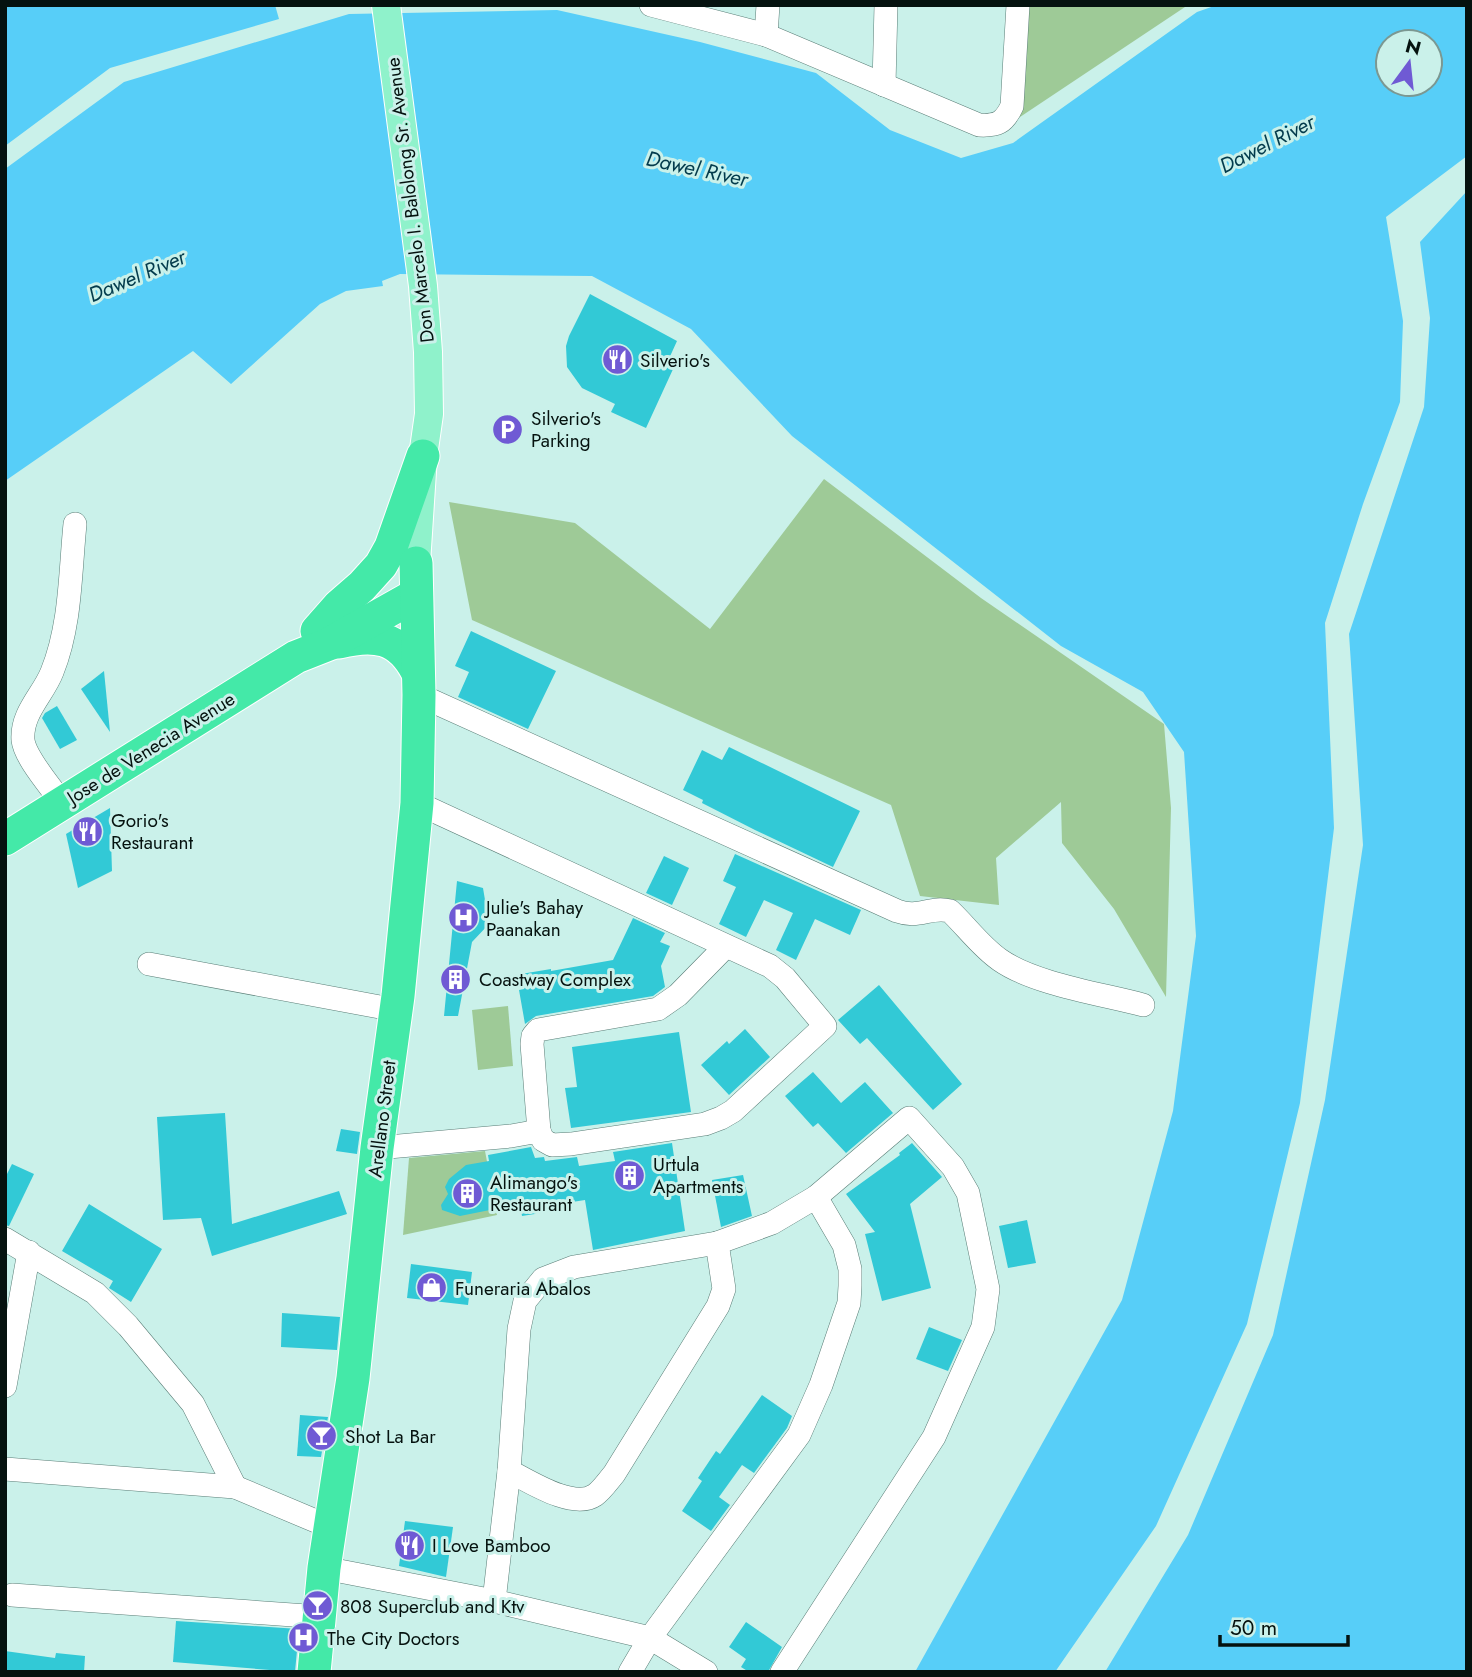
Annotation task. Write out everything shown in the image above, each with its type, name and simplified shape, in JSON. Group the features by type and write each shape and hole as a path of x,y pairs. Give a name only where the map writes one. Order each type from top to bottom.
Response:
{"highway":[{"path":"418,683 408,653 394,643 376,638 323,638 339,606 381,565 395,537 423,456"},
{"name":"Jose de Venecia Avenue","path":"5,839 296,657 376,593 416,579"},
{"name":"Arellano Street","path":"314,1672 324,1568 353,1378 377,1148 396,1010 416,803 416,579"}],"main road":[{"name":"Don Marcelo I. Balolong Sr. Avenue","path":"386,5 423,286 428,352 429,414 423,456 416,579"}],"street":[{"path":"651,5 766,36 979,125 996,126 1006,119 1012,106 1018,5"},
{"path":"766,36 768,5"},
{"path":"884,85 886,5"},
{"path":"62,803 28,753 23,743 23,729 27,715 51,674 60,650 66,623 75,524"},
{"path":"418,683 897,911 910,916 942,909 950,911 996,957 1008,965 1042,979 1143,1005"},
{"path":"416,803 770,966 785,978 825,1026 733,1111 721,1118 705,1124 552,1145 543,1140 539,1131 532,1044 533,1036 538,1030 658,1009 678,995 724,947"},
{"path":"149,964 396,1010"},
{"path":"495,1601 509,1471 519,1329 525,1301 543,1279 574,1267 717,1243 772,1223 816,1197 909,1118 953,1167 968,1194 988,1289 983,1327 934,1437 782,1672"},
{"path":"377,1148 539,1131"},
{"path":"629,1672 650,1638 799,1435 821,1385 849,1303 850,1269 844,1245 816,1197"},
{"path":"5,1239 95,1293 128,1326 193,1404 235,1486"},
{"path":"509,1471 560,1497 581,1499 594,1496 614,1474 718,1306 724,1289 717,1243"},
{"path":"5,1386 29,1252"},
{"path":"5,1469 235,1486 330,1527"},
{"path":"324,1568 495,1601 650,1638 706,1672"},
{"path":"12,1595 321,1617"}],"green space":[{"path":"1024,5 1188,5 1017,119"},
{"path":"824,479 981,598 1164,724 1171,808 1166,997 1114,909 1062,843 1061,802 996,858 999,905 920,896 891,805 472,620 449,502 575,523 710,629"},
{"path":"508,1006 513,1066 478,1070 472,1010"},
{"path":"485,1151 497,1215 403,1235 409,1158"}],"water":[{"path":"5,5 275,5 279,19 110,68 5,146"},
{"name":"Dawel River","path":"1217,5 1467,5 1467,156 1386,217 1403,321 1400,402 1363,504 1325,623 1334,828 1300,1103 1247,1324 1156,1526 1055,1672 915,1672 1122,1300 1173,1111 1196,936 1184,752 1143,692 1061,646 792,436 691,329 592,276 400,274 382,281 383,286 346,291 320,304 231,384 193,351 5,481 5,169 124,82 349,14 557,10 700,42 816,73 890,130 961,158 1013,143 1197,12"},
{"path":"1467,191 1467,1672 1105,1672 1188,1535 1273,1335 1325,1100 1363,845 1349,634 1424,407 1430,318 1420,242"}],"building":[{"name":"Silverio's","path":"590,294 677,341 667,363 674,367 646,428 611,412 615,404 582,388 567,367 566,346 569,336"},
{"path":"471,631 556,671 528,729 458,697 469,672 455,666"},
{"path":"104,671 110,732 81,689"},
{"path":"57,706 77,740 60,749 42,718"},
{"path":"729,747 860,811 833,867 702,803 703,800 683,790 702,750 722,760"},
{"path":"110,808 112,871 78,888 66,834"},
{"path":"735,854 861,910 850,935 815,919 796,960 776,950 793,913 764,900 746,937 719,924 736,887 723,881"},
{"path":"664,856 689,868 672,905 646,893"},
{"name":"Coastway Complex","path":"457,881 483,888 489,924 472,942 458,1016 444,1016"},
{"path":"633,918 665,933 660,942 670,946 661,966 665,987 653,996 536,1016 525,1024 519,990 524,989 521,974 613,960"},
{"path":"879,985 962,1084 933,1110 867,1038 860,1044 838,1020"},
{"path":"745,1029 770,1057 729,1095 701,1065 727,1041 729,1044"},
{"path":"679,1032 691,1112 571,1128 565,1088 577,1087 572,1047"},
{"path":"813,1072 841,1103 865,1082 893,1113 846,1153 818,1123 813,1127 785,1096"},
{"path":"225,1113 232,1224 339,1191 347,1214 212,1256 201,1218 163,1220 157,1117"},
{"path":"341,1129 360,1132 357,1154 336,1151"},
{"path":"672,1143 685,1231 593,1250 585,1200 553,1205 554,1211 522,1216 520,1204 460,1216 442,1210 441,1205 448,1194 445,1187 449,1179 466,1165 489,1161 488,1155 531,1147 535,1158 544,1157 545,1161 577,1157 579,1166 615,1161 613,1152"},
{"path":"912,1143 942,1177 910,1204 931,1288 882,1301 865,1234 875,1232 846,1194 900,1155 899,1153"},
{"path":"12,1164 34,1174 9,1226 5,1225 5,1178"},
{"path":"743,1175 752,1216 721,1227 712,1180"},
{"path":"89,1204 162,1249 131,1302 109,1288 113,1281 62,1251"},
{"path":"1027,1220 1036,1263 1008,1268 999,1226"},
{"path":"411,1264 472,1272 468,1305 407,1298"},
{"path":"282,1313 340,1317 337,1350 281,1347"},
{"path":"929,1327 962,1340 948,1371 916,1359"},
{"path":"762,1395 792,1416 787,1428 754,1473 742,1465 719,1497 730,1505 711,1531 682,1511 702,1481 698,1478 716,1451 720,1454"},
{"path":"300,1415 328,1417 321,1457 297,1456"},
{"path":"405,1521 453,1527 446,1577 399,1566"},
{"path":"176,1621 299,1629 295,1672 173,1662"},
{"path":"746,1622 782,1647 768,1672 749,1672 741,1667 746,1659 729,1647"},
{"path":"5,1651 55,1658 56,1653 85,1656 84,1672 5,1672"}],"place":[{"name":"Silverio's","path":"617,360"},
{"name":"Silverio's Parking","path":"508,429"},
{"name":"Gorio's Restaurant","path":"88,831"},
{"name":"Julie's Bahay Paanakan","path":"463,918"},
{"name":"Coastway Complex","path":"456,979"},
{"name":"Urtula Apartments","path":"630,1175"},
{"name":"Alimango's Restaurant","path":"467,1193"},
{"name":"Funeraria Abalos","path":"432,1288"},
{"name":"Shot La Bar","path":"322,1436"},
{"name":"I Love Bamboo","path":"409,1545"},
{"name":"808 Superclub and Ktv","path":"317,1606"},
{"name":"The City Doctors","path":"304,1638"}]}
